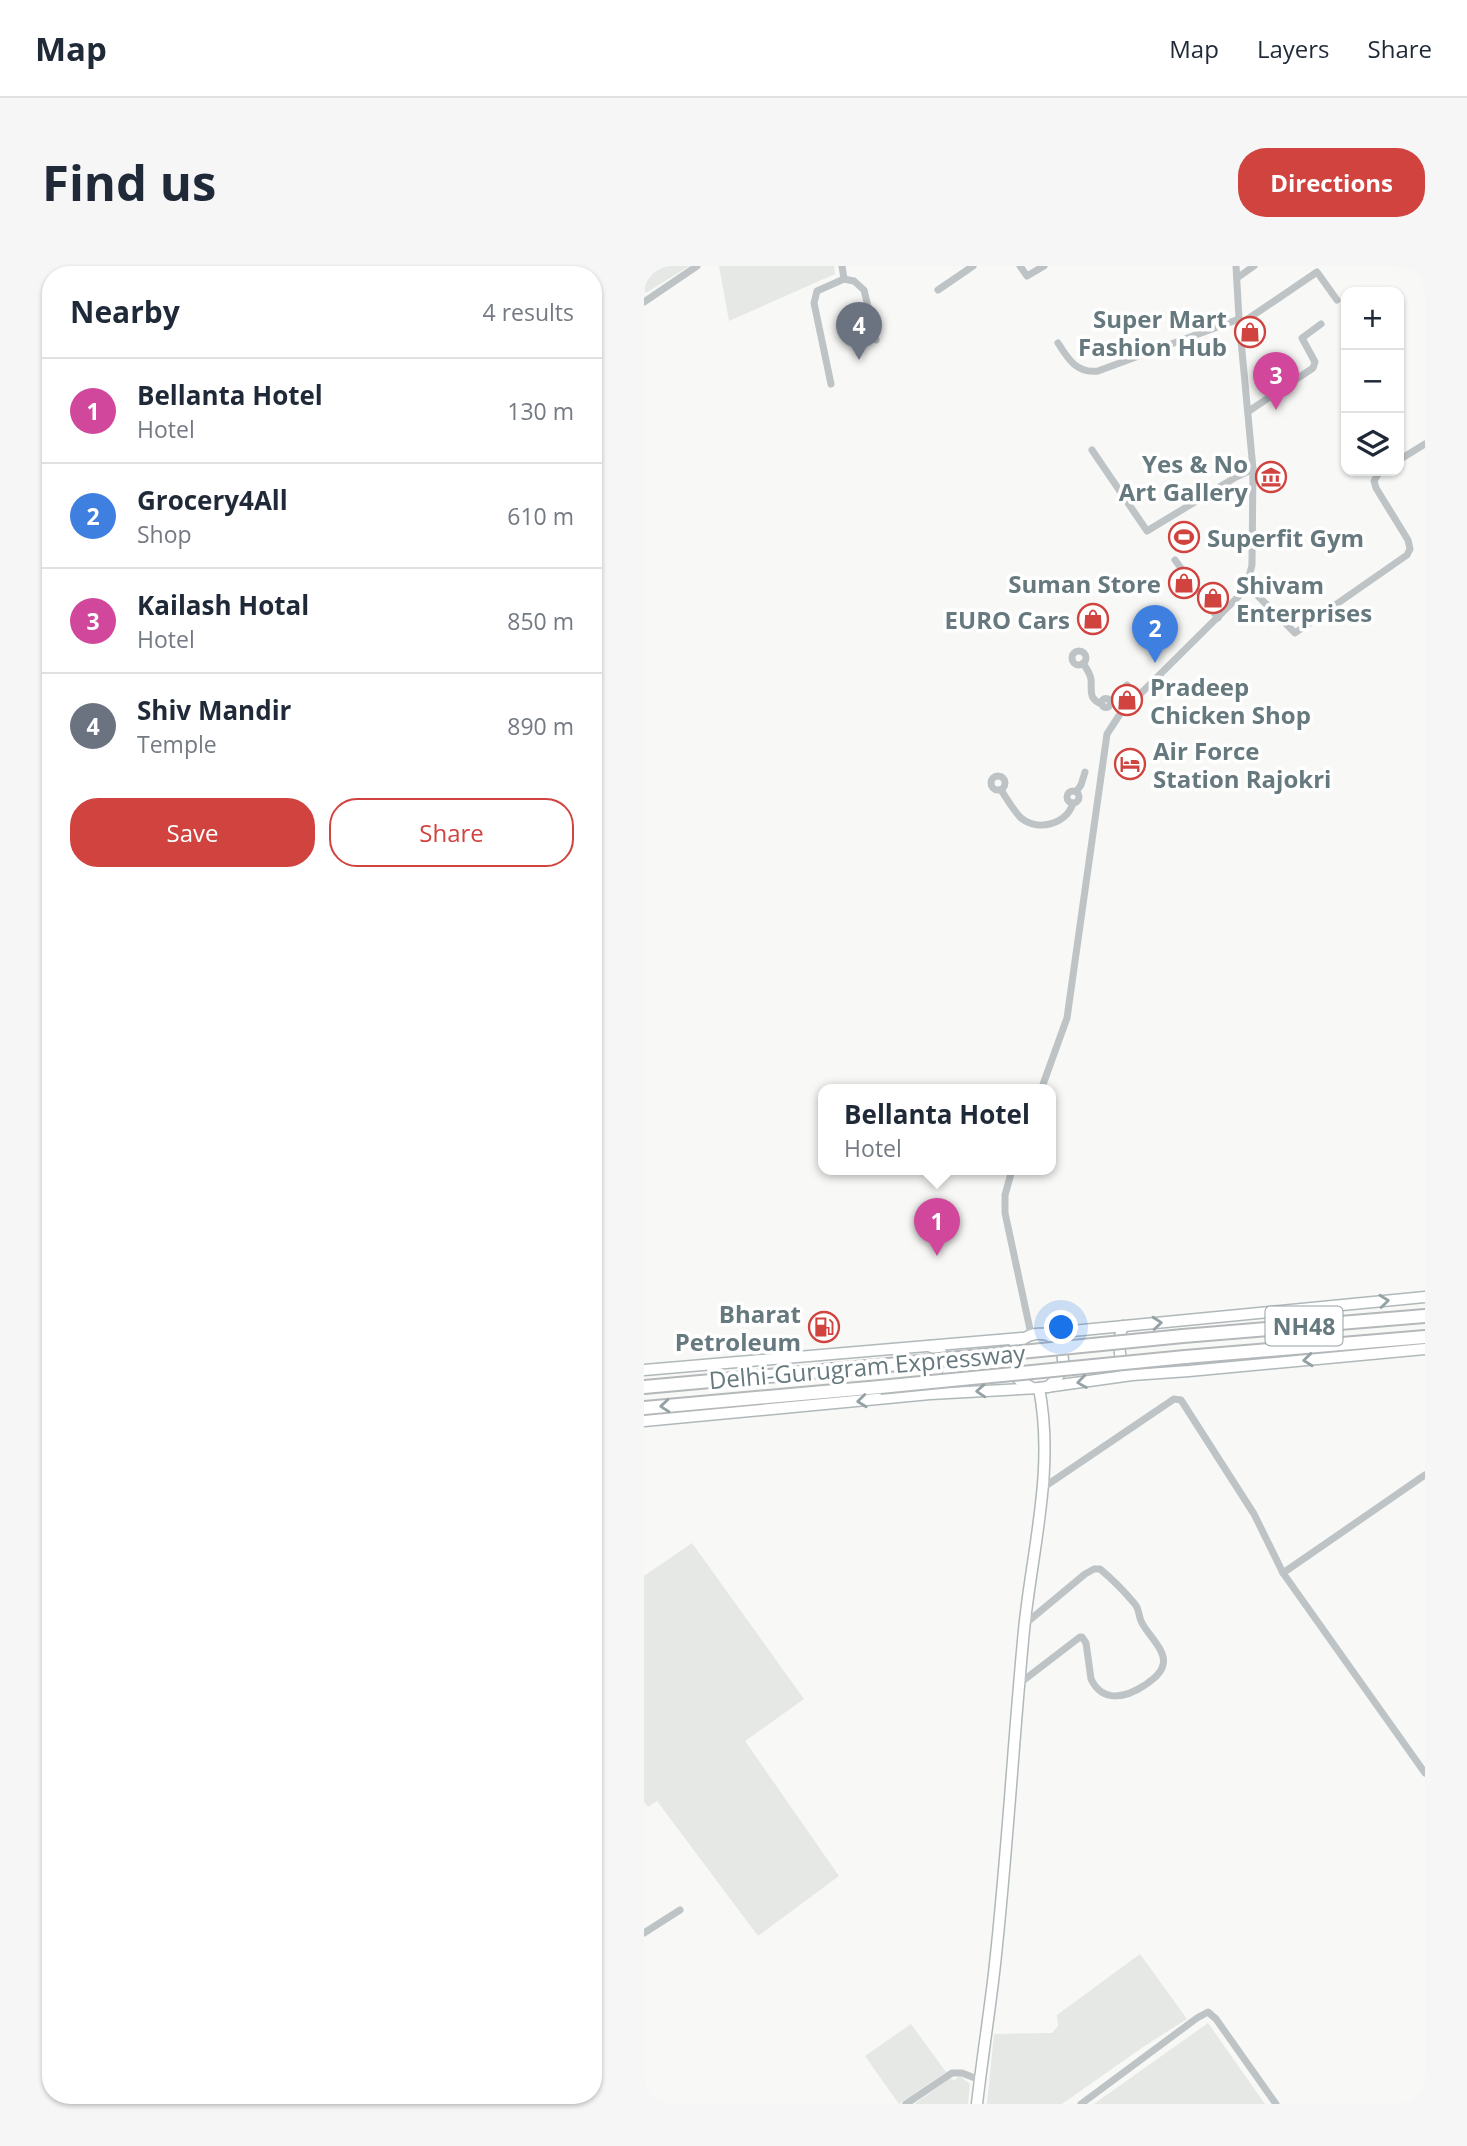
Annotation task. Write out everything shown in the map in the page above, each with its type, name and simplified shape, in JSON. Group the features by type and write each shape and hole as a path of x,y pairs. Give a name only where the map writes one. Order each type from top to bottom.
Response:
{"highway":[{"name":"Delhi-Gurugram Expressway","path":"644,1387 1425,1316"},
{"name":"Delhi-Gurugram Expressway","path":"644,1408 1425,1336"}],"main road":[{"path":"644,1370 929,1346 1425,1297"},
{"path":"1123,1326 1119,1336 1120,1357 1124,1371 1132,1374"},
{"path":"1031,1335 1054,1340 1063,1358 1062,1370 1057,1378 1039,1387 1019,1381 1012,1373 1010,1363 1011,1353 1031,1335"},
{"path":"929,1346 942,1352 949,1370 945,1383 930,1394"},
{"path":"644,1421 930,1394 1039,1387 1132,1374 1425,1349"},
{"path":"977,2104 995,1959 1025,1623 1044,1488 1045,1446 1039,1387"}],"street":[{"path":"644,302 697,266"},
{"path":"842,266 844,279"},
{"path":"938,290 973,266"},
{"path":"1020,266 1027,276 1044,266"},
{"path":"1043,1084 1067,1018 1107,734 1112,724 1218,618 1247,584 1252,565 1253,469 1239,322 1237,266"},
{"path":"1237,278 1254,266"},
{"path":"1058,343 1075,367 1092,372 1239,322 1317,272 1337,300"},
{"path":"831,384 814,299 821,289 844,279 854,281 864,290 876,340"},
{"path":"1249,411 1313,368 1315,362 1302,338 1321,324"},
{"path":"1404,457 1425,443"},
{"path":"1092,450 1147,531 1253,469"},
{"path":"1247,584 1294,633 1407,555 1410,549 1408,540 1376,488 1374,481 1377,476"},
{"path":"1175,560 1218,618"},
{"path":"1083,663 1091,678 1092,698 1106,704"},
{"path":"1106,704 1127,685"},
{"path":"1106,704 1112,724"},
{"path":"1001,790 1021,817 1035,825 1045,825 1069,813 1085,772"},
{"path":"1076,798 1097,798"},
{"path":"1011,1175 1005,1195 1005,1213 1031,1335"},
{"path":"1044,1488 1174,1399 1181,1400 1254,1514 1283,1573 1425,1773"},
{"path":"1283,1573 1425,1475"},
{"path":"1020,1683 1080,1637 1083,1637 1086,1643 1093,1684 1101,1691 1114,1696 1123,1696 1137,1690 1153,1679 1164,1664 1162,1653 1141,1622 1138,1608 1100,1569 1089,1571 1025,1623"},
{"path":"644,1933 680,1910"},
{"path":"1081,2104 1208,2012 1216,2019 1276,2104"},
{"path":"906,2104 952,2073 962,2073 980,2080"}],"shaded area":[{"path":"644,266 689,266 646,293"},
{"path":"719,266 834,266 835,274 729,321"},
{"path":"692,1543 804,1699 745,1741 839,1876 758,1936 657,1801 648,1807 644,1802 644,1576"},
{"path":"1140,1954 1187,2019 1062,2104 987,2104 994,2034 1052,2033 1058,2026 1057,2015"},
{"path":"1208,2023 1265,2104 1094,2104"},
{"path":"911,2024 946,2072 899,2104 865,2056"},
{"path":"960,2076 970,2084 968,2104 914,2104 950,2079 955,2080"}],"place":[{"name":"Super Mart Fashion Hub","path":"1250,332"},
{"name":"Shiv Mandir","path":"859,360"},
{"name":"Kailash Hotal","path":"1276,410"},
{"name":"Yes & No Art Gallery","path":"1271,477"},
{"name":"Superfit Gym","path":"1184,537"},
{"name":"Suman Store","path":"1184,583"},
{"name":"Shivam Enterprises","path":"1213,598"},
{"name":"EURO Cars","path":"1093,619"},
{"name":"Grocery4All","path":"1155,663"},
{"name":"Pradeep Chicken Shop","path":"1127,700"},
{"name":"Air Force Station Rajokri","path":"1130,764"},
{"name":"Bellanta Hotel","path":"937,1256"},
{"name":"Bharat Petroleum","path":"824,1327"}]}
